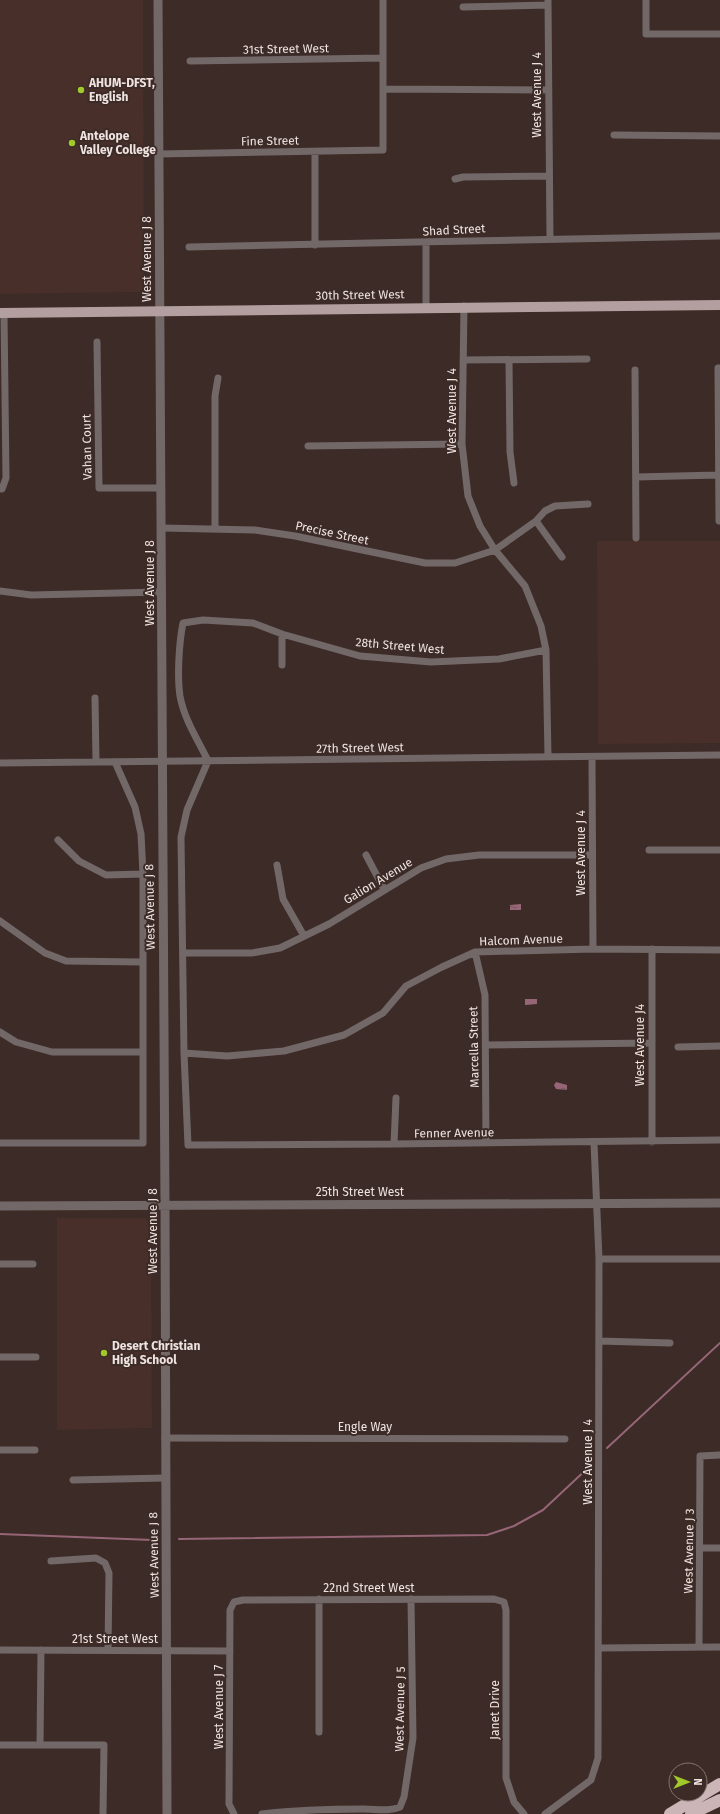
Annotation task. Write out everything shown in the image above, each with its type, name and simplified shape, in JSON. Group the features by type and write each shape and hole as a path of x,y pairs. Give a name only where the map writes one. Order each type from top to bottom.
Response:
{"highway":[{"path":"670,1814 720,1784"},
{"path":"691,1814 720,1800"}],"main road":[{"name":"30th Street West","path":"2,313 159,312 464,306 720,304"}],"street":[{"name":"West Avenue J 8","path":"158,0 159,312 162,488 161,761 165,1205 167,1814"},
{"path":"383,0 383,89 548,90"},
{"path":"646,0 646,34 720,34"},
{"path":"464,7 548,3"},
{"name":"West Avenue J 4","path":"548,3 550,238"},
{"name":"31st Street West","path":"190,61 383,58"},
{"name":"Fine Street","path":"158,154 383,150 383,89"},
{"path":"614,135 720,136"},
{"path":"315,152 316,245"},
{"path":"455,180 463,177 549,176"},
{"name":"Shad Street","path":"189,246 426,243 550,238 720,236"},
{"path":"426,243 426,307"},
{"name":"West Avenue J 4","path":"464,306 462,444 468,496 480,526 495,550 525,586 541,626 546,650 548,757"},
{"path":"1,489 6,478 2,379 2,313"},
{"name":"Vahan Court","path":"97,342 99,488 162,488"},
{"path":"463,360 587,359"},
{"path":"509,360 510,452 514,483"},
{"path":"719,368 719,521"},
{"path":"635,370 636,538"},
{"path":"216,529 216,396 218,378"},
{"path":"308,446 462,444"},
{"path":"636,477 718,475"},
{"name":"Precise Street","path":"162,528 255,530 295,536 425,563 455,563 495,550 536,521 545,510 555,506 588,504"},
{"path":"536,521 562,557"},
{"path":"0,591 31,595 162,592"},
{"name":"28th Street West","path":"208,761 188,721 180,696 180,642 183,623 203,620 253,623 282,634 360,656 431,662 500,659 546,650"},
{"path":"282,634 282,665"},
{"path":"95,698 96,762"},
{"name":"27th Street West","path":"0,763 720,755"},
{"name":"West Avenue J 4","path":"592,757 593,949"},
{"path":"184,1053 181,837 187,810 208,761"},
{"path":"0,1143 143,1143 141,834 135,806 115,762"},
{"path":"58,840 79,861 106,875 142,874"},
{"path":"649,850 720,850"},
{"path":"366,855 384,889"},
{"name":"Galion Avenue","path":"183,953 252,953 280,948 329,924 384,889 421,868 446,859 479,855 592,855"},
{"path":"277,865 283,899 304,936"},
{"path":"0,921 45,953 66,961 142,962"},
{"name":"Halcom Avenue","path":"184,1053 227,1056 284,1051 344,1035 383,1013 406,986 475,952 593,949 720,950"},
{"name":"West Avenue J4","path":"652,949 652,1142"},
{"name":"Marcella Street","path":"475,952 485,995 486,1143"},
{"path":"0,1032 16,1042 52,1052 142,1052"},
{"path":"486,1046 651,1043"},
{"path":"678,1047 720,1046"},
{"name":"Fenner Avenue","path":"184,1053 188,1145 594,1143 720,1140"},
{"path":"394,1144 396,1098"},
{"name":"West Avenue J 4","path":"545,1814 591,1780 598,1758 599,1259 594,1143"},
{"name":"25th Street West","path":"0,1206 720,1203"},
{"path":"599,1259 720,1259"},
{"path":"0,1264 33,1264"},
{"path":"599,1341 670,1343"},
{"path":"0,1357 36,1357"},
{"name":"Engle Way","path":"165,1438 565,1439"},
{"path":"0,1450 35,1450"},
{"name":"West Avenue J 3","path":"699,1647 700,1456 720,1455"},
{"path":"73,1480 165,1478"},
{"path":"700,1548 720,1548"},
{"path":"51,1561 96,1558 105,1562 109,1573 108,1650"},
{"name":"22nd Street West","path":"234,1602 243,1600 494,1598 504,1602"},
{"path":"319,1599 319,1732"},
{"name":"West Avenue J 5","path":"262,1814 366,1809 390,1811 400,1807 404,1797 413,1738 411,1599"},
{"name":"West Avenue J 7","path":"233,1814 229,1804 230,1610 234,1602"},
{"name":"Janet Drive","path":"504,1602 506,1610 506,1778 514,1802 524,1814"},
{"path":"599,1648 720,1646"},
{"name":"21st Street West","path":"0,1650 230,1651"},
{"path":"40,1745 41,1650"},
{"path":"0,1745 104,1745 103,1814"}],"shaded area":[{"name":"Antelope Valley College","path":"0,0 143,0 144,287 140,292 0,294"},
{"path":"597,541 720,541 720,743 598,744"},
{"name":"Desert Christian High School","path":"57,1218 145,1218 151,1224 152,1428 57,1430"}],"water":[{"path":"521,904 521,910 510,910 510,905"},
{"path":"525,999 537,999 537,1004 525,1005"},
{"path":"556,1082 567,1085 567,1090 556,1089 554,1085"}],"waterway":[{"path":"607,1448 720,1343"},
{"path":"179,1539 487,1535 514,1526 543,1510 590,1466"},
{"path":"0,1534 152,1540"}],"place":[{"name":"AHUM-DFST, English","path":"81,90"},
{"name":"Antelope Valley College","path":"72,143"},
{"name":"Desert Christian High School","path":"104,1353"}]}
